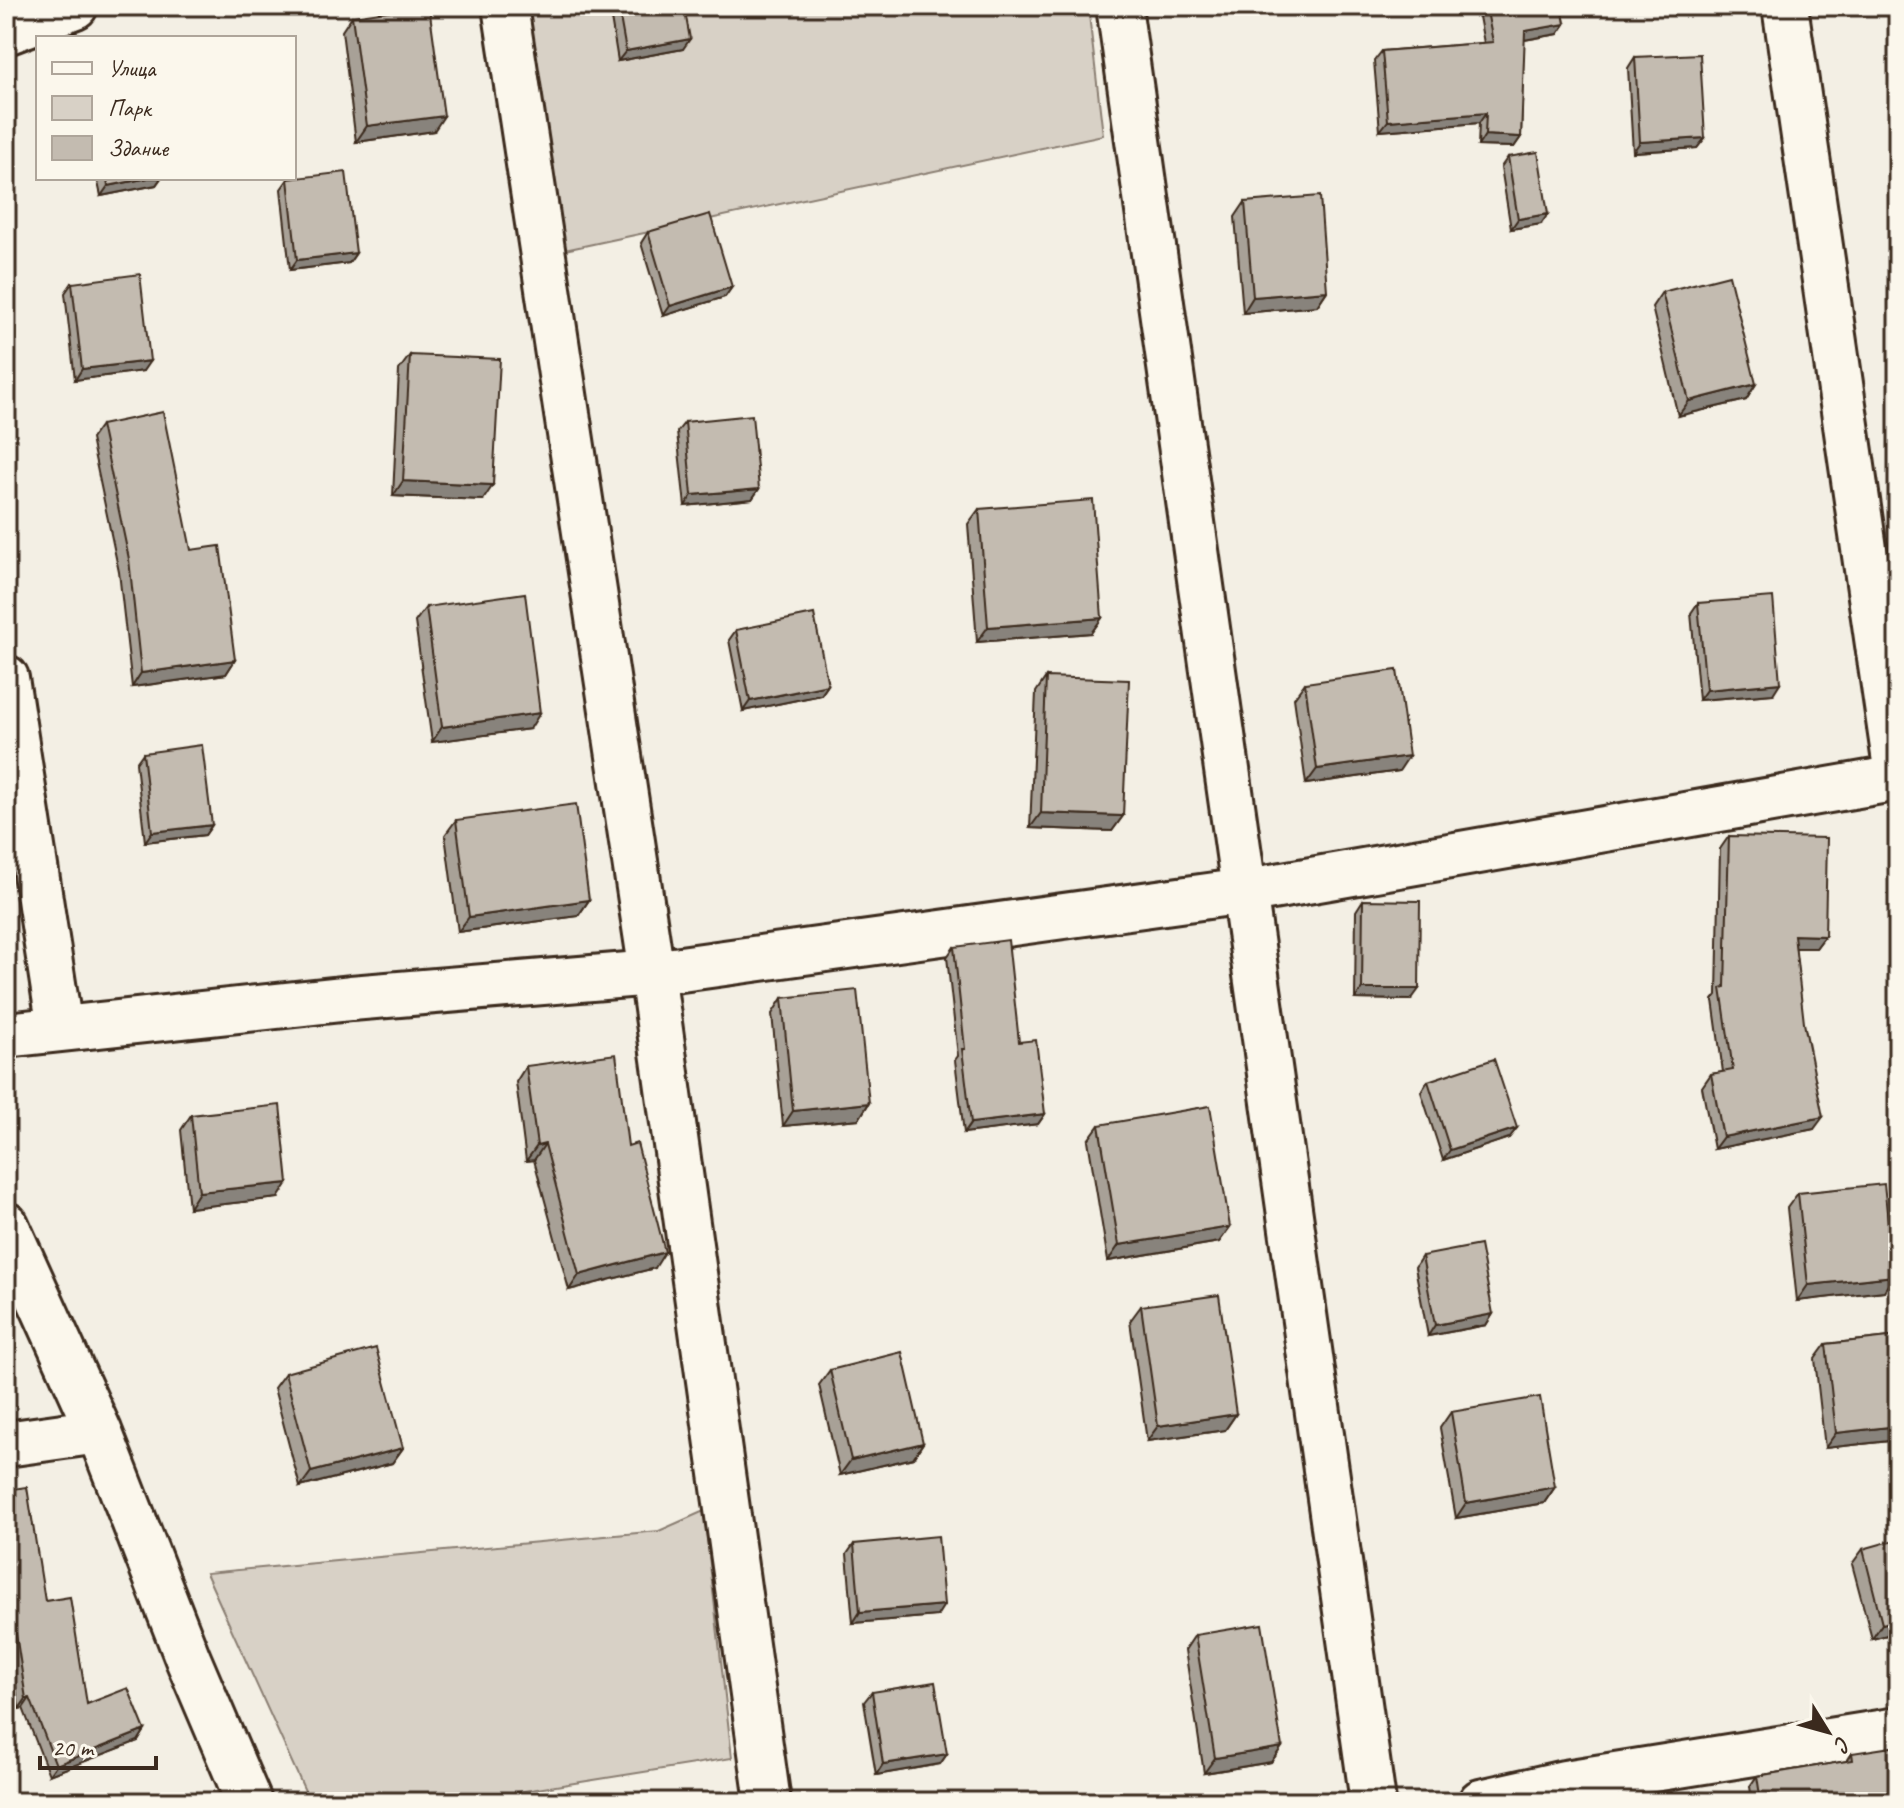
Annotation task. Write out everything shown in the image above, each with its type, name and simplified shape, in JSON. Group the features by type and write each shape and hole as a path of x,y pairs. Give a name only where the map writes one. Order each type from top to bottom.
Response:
{"street":[{"path":"6,32 75,6"},
{"path":"505,6 652,973 768,1802"},
{"path":"1119,6 1373,1802"},
{"path":"6,1035 351,998 652,973 1244,890 1898,779 1785,6"},
{"path":"6,678 60,1029"},
{"path":"6,1225 99,1431 188,1659 249,1802"},
{"path":"6,1444 99,1431"},
{"path":"1481,1802 1565,1783 1898,1730"}],"green space":[{"path":"518,6 1088,6 1103,135 560,251"},
{"path":"6,965 18,1041 8,1083 6,1083"},
{"path":"704,1511 732,1758 455,1802 310,1802 206,1573 659,1531"}],"building":[{"path":"429,6 444,116 367,126 352,16"},
{"path":"618,6 684,6 690,39 626,51"},
{"path":"1486,6 1562,6 1565,24 1525,31 1521,137 1485,135 1486,113 1388,121 1382,51 1493,42"},
{"path":"1700,54 1705,138 1640,142 1635,57"},
{"path":"1538,152 1548,214 1518,219 1508,157"},
{"path":"346,172 356,253 297,260 288,180"},
{"path":"107,180 138,180 108,186"},
{"path":"1320,196 1327,291 1253,297 1245,202"},
{"path":"710,214 732,287 670,306 648,232"},
{"path":"140,274 150,361 82,369 72,283"},
{"path":"1729,275 1756,384 1689,401 1662,292"},
{"path":"410,355 500,359 493,485 403,481"},
{"path":"163,412 191,550 220,546 235,660 141,673 129,559 101,425"},
{"path":"752,415 759,489 692,495 685,422"},
{"path":"1093,500 1102,618 988,627 979,509"},
{"path":"525,593 540,713 442,727 426,607"},
{"path":"1773,597 1780,683 1706,690 1698,603"},
{"path":"814,614 828,685 750,701 736,630"},
{"path":"1397,670 1409,756 1317,769 1305,683"},
{"path":"1046,677 1129,680 1123,816 1041,813"},
{"path":"202,745 212,825 152,832 143,753"},
{"path":"576,804 589,900 469,917 456,820"},
{"path":"1729,836 1827,838 1825,936 1794,935 1804,1023 1823,1117 1723,1137 1711,1074 1733,1070 1721,988 1725,987"},
{"path":"1363,900 1420,901 1419,989 1362,989"},
{"path":"1008,940 1019,1042 1036,1040 1045,1114 971,1123 954,947"},
{"path":"857,990 869,1103 793,1111 782,998"},
{"path":"616,1054 628,1146 637,1143 665,1252 579,1275 545,1144 537,1146 526,1066"},
{"path":"1494,1059 1517,1128 1450,1150 1428,1081"},
{"path":"280,1105 288,1183 199,1192 191,1115"},
{"path":"1210,1106 1230,1227 1119,1245 1099,1125"},
{"path":"1884,1184 1894,1276 1808,1285 1798,1193"},
{"path":"1480,1245 1493,1314 1435,1325 1422,1256"},
{"path":"1219,1295 1236,1414 1158,1426 1141,1306"},
{"path":"1898,1336 1898,1426 1836,1433 1826,1344"},
{"path":"376,1348 403,1448 311,1472 285,1373"},
{"path":"902,1352 923,1443 851,1460 830,1370"},
{"path":"1540,1397 1555,1487 1466,1503 1451,1412"},
{"path":"27,1487 45,1601 70,1597 87,1704 128,1688 145,1730 56,1765 30,1698 26,1699 6,1569 6,1490"},
{"path":"938,1536 944,1605 860,1612 854,1544"},
{"path":"1898,1539 1898,1620 1882,1624 1863,1549"},
{"path":"1262,1624 1282,1747 1215,1758 1195,1635"},
{"path":"935,1682 947,1754 883,1764 872,1692"},
{"path":"1898,1746 1898,1790 1829,1802 1761,1802 1757,1776 1853,1760 1852,1753"}]}
